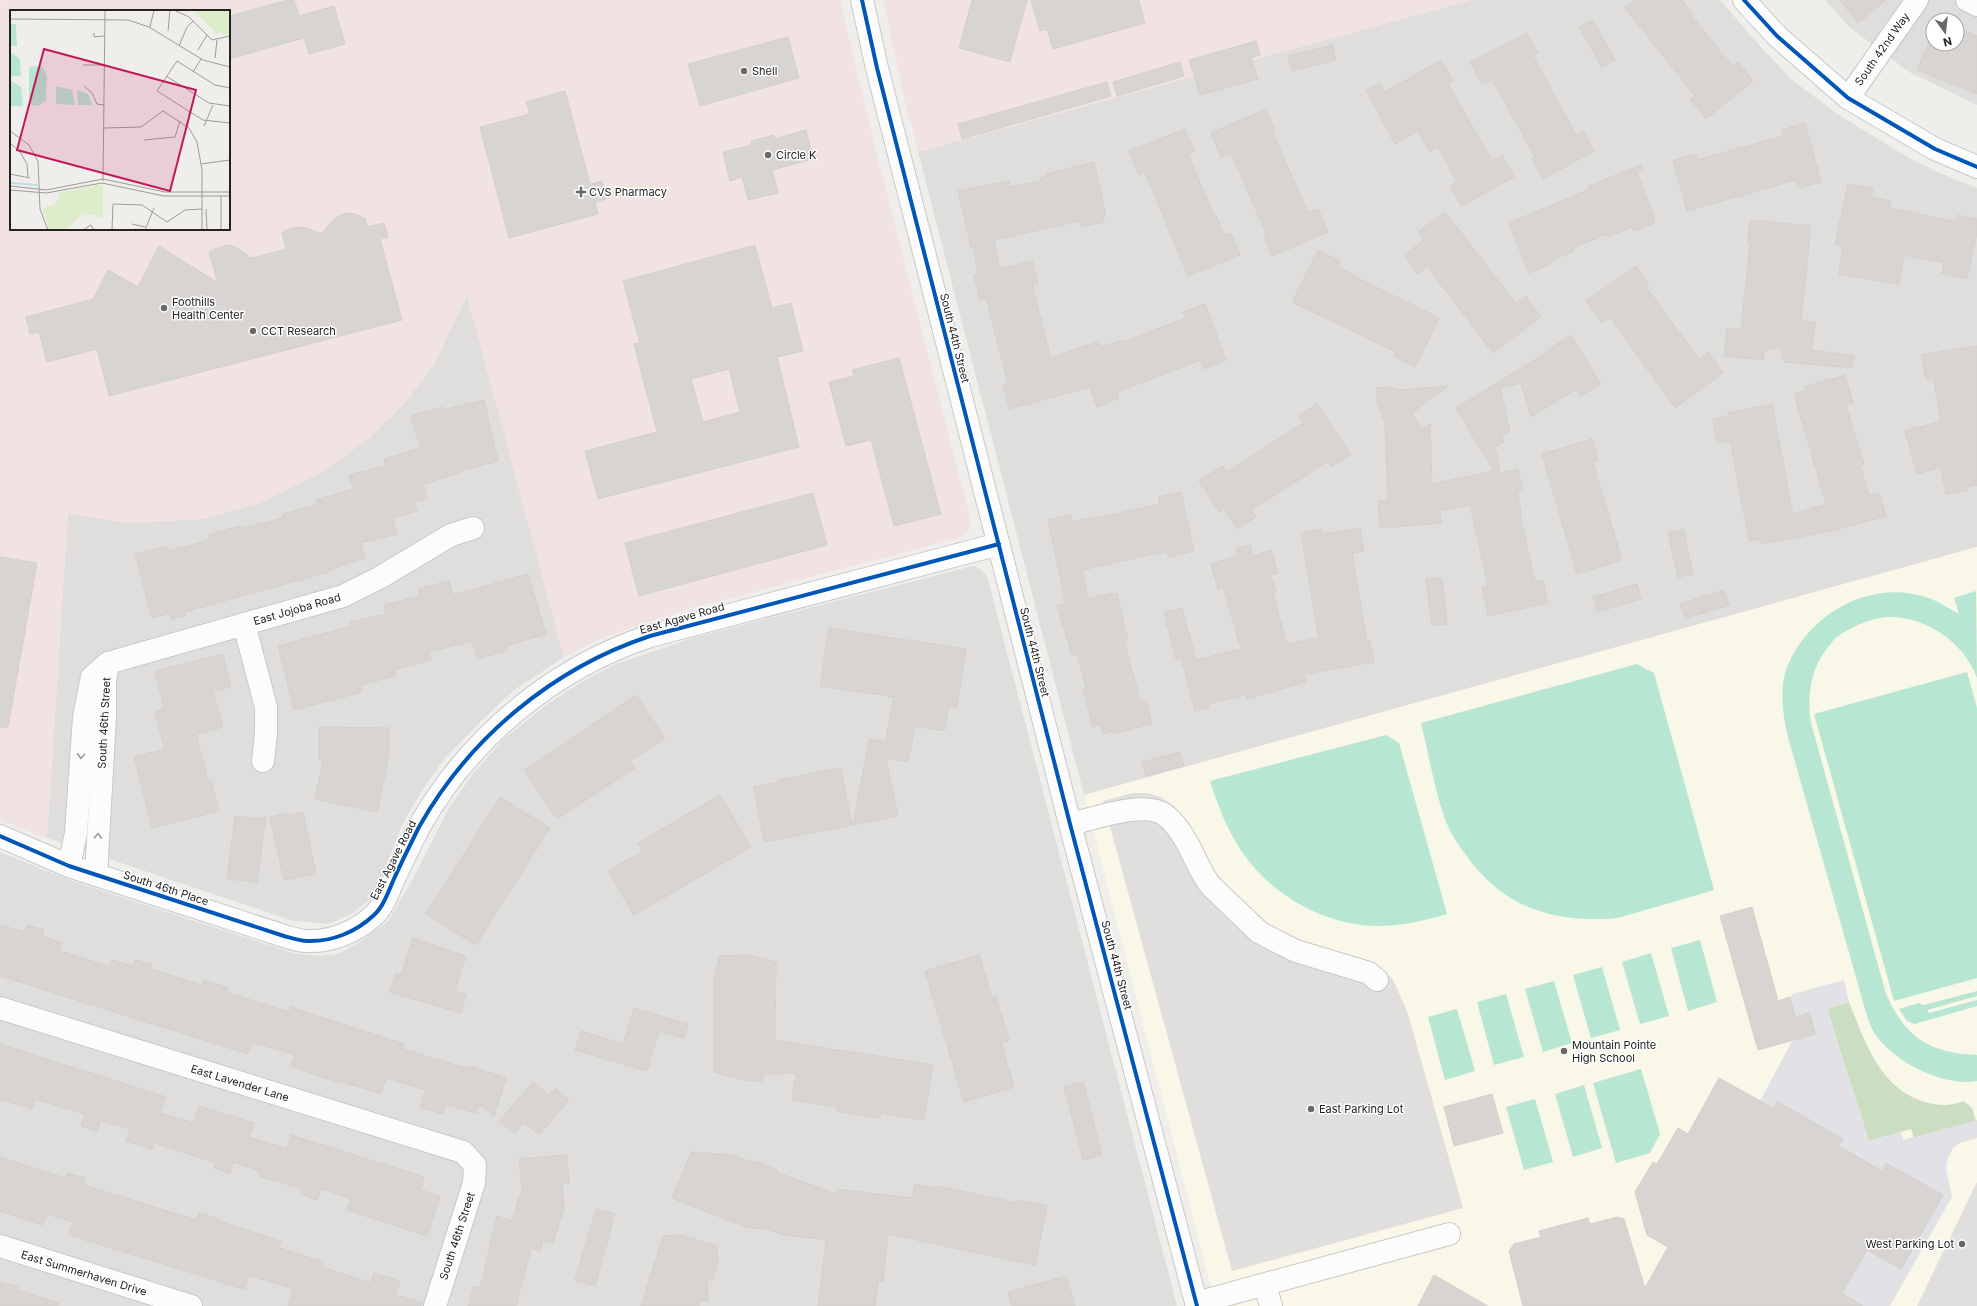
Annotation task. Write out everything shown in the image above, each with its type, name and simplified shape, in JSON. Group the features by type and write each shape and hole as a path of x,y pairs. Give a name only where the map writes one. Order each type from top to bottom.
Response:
{"street":[{"name":"South 44th Street","path":"862,0 877,68 1070,824 1197,1305"},
{"path":"1744,0 1777,36 1848,98 1935,149 1977,167"},
{"name":"South 42nd Way","path":"1848,98 1917,0"},
{"path":"1967,0 1977,5"},
{"name":"East Jojoba Road","path":"108,663 343,596 379,578 451,535 473,528"},
{"name":"East Agave Road","path":"330,939 345,935 375,915 384,902 419,827 445,786 468,757 498,726 558,680 615,649 650,636 999,544"},
{"path":"244,624 266,707 266,733 263,761"},
{"name":"South 46th Street","path":"69,866 76,833 84,717 92,677 108,663"},
{"name":"South 46th Street","path":"96,875 105,717 105,681 108,663"},
{"path":"1070,824 1137,808 1154,810 1164,815 1186,842 1205,878 1211,886 1260,932 1296,951 1369,973 1377,980"},
{"name":"South 46th Place","path":"0,836 69,866 284,936 307,941 330,939"},
{"name":"East Lavender Lane","path":"0,1008 463,1152 474,1165"},
{"name":"South 46th Street","path":"435,1306 474,1182 474,1165"},
{"path":"1197,1305 1449,1234"},
{"name":"East Summerhaven Drive","path":"0,1246 191,1306"},
{"path":"1265,1285 1270,1306"}],"shaded area":[{"path":"840,0 876,151 969,514 971,525 967,533 955,539 681,611 605,637 564,657 467,295 434,364 405,403 370,437 324,471 260,503 203,519 125,523 68,513 47,838 6,823 0,818 0,1"},
{"path":"883,0 1471,0 918,152 905,102"},
{"path":"1471,0 1720,0 1792,80 1839,115 1909,158 1935,171 1977,188 1977,547 1084,795 918,152"},
{"path":"1825,0 1977,0 1977,105 1909,72 1849,27"},
{"path":"467,295 564,657 513,691 445,758 423,789 403,823 374,896 353,913 329,924 293,921 47,838 68,513 125,523 203,519 260,503 324,471 370,437 434,364"},
{"name":"Mountain Pointe High School","path":"1977,547 1977,1306 1216,1306 1084,795"},
{"path":"973,566 981,569 987,576 1177,1306 0,1306 0,852 72,881 293,953 319,956 338,954 360,942 388,921 409,886 449,808 474,772 504,739 545,706 581,682 616,664 696,637"},
{"name":"East Parking Lot","path":"1133,793 1147,793 1161,797 1174,806 1188,822 1214,870 1232,894 1267,925 1300,942 1363,959 1379,967 1393,980 1407,1011 1463,1208 1232,1271 1103,801"},
{"path":"1844,980 1849,1002 1827,1009 1869,1141 1901,1132 1903,1140 1977,1120 1977,1138 1960,1143 1953,1148 1948,1158 1946,1168 1952,1197 1890,1306 1846,1306 1851,1298 1842,1293 1860,1262 1848,1254 1854,1243 1901,1268 1942,1195 1886,1163 1882,1171 1839,1146 1843,1139 1777,1101 1773,1108 1760,1101 1792,1041 1815,1034 1810,1013 1795,1017 1790,997 1793,994"},
{"name":"West Parking Lot","path":"1977,1182 1977,1306 1917,1306"}],"green space":[{"path":"1976,591 1977,678 1963,653 1942,634 1929,626 1916,621 1887,617 1868,621 1842,633 1836,638 1821,657 1813,675 1809,703 1811,723 1886,994 1902,1022 1921,1040 1945,1051 1977,1055 1977,1081 1964,1082 1935,1076 1907,1063 1883,1044 1871,1027 1788,737 1783,711 1782,693 1787,667 1797,648 1810,631 1843,605 1863,597 1883,593 1905,593 1926,597 1959,614 1954,598"},
{"path":"1637,664 1654,673 1714,890 1618,918 1573,918 1552,915 1532,909 1514,900 1496,888 1466,855 1453,836 1447,824 1439,800 1421,723"},
{"path":"1967,672 1977,708 1977,978 1894,1001 1814,714"},
{"path":"1386,735 1399,743 1447,914 1404,924 1387,926 1360,925 1341,921 1306,908 1274,887 1260,874 1248,860 1230,832 1210,781"},
{"path":"1700,940 1717,1002 1688,1011 1671,948"},
{"path":"1651,953 1669,1016 1640,1024 1622,962"},
{"path":"1602,967 1620,1030 1591,1038 1573,975"},
{"path":"1554,981 1572,1043 1543,1052 1525,989"},
{"path":"1977,991 1977,996 1927,1010 1929,1013 1977,1000 1977,1006 1915,1024 1907,1021 1899,1009 1919,1003 1924,1005"},
{"path":"1506,994 1524,1057 1494,1065 1477,1002"},
{"path":"1849,1002 1868,1048 1885,1075 1896,1087 1909,1096 1925,1102 1949,1105 1964,1101 1972,1108 1976,1121 1914,1138 1911,1129 1869,1141 1827,1009"},
{"path":"1457,1009 1475,1071 1445,1080 1428,1017"},
{"path":"1641,1069 1660,1134 1650,1153 1616,1163 1593,1083"},
{"path":"1584,1085 1602,1148 1573,1157 1555,1094"},
{"path":"1535,1099 1553,1162 1524,1170 1506,1107"}],"building":[{"path":"288,0 294,0 299,16 334,6 345,44 309,54 304,38 230,59 230,16"},
{"path":"972,0 1027,0 1010,62 959,48"},
{"path":"1031,0 1139,0 1145,23 1053,49 1047,29 1040,31"},
{"path":"1635,0 1682,0 1692,13 1690,14 1733,67 1738,62 1753,81 1706,119 1690,99 1695,96 1625,8"},
{"path":"1840,0 1886,0 1858,23"},
{"path":"1593,20 1615,60 1602,67 1579,27"},
{"path":"1965,31 1977,36 1977,94 1917,70 1925,51 1965,52"},
{"path":"1527,33 1538,53 1533,56 1576,135 1583,131 1594,151 1543,179 1532,159 1535,157 1492,79 1482,84 1470,62"},
{"name":"Shell","path":"788,37 799,78 700,106 688,64"},
{"path":"1256,41 1260,55 1251,58 1258,79 1200,95 1189,60"},
{"path":"1333,45 1336,60 1292,71 1288,56"},
{"path":"1441,60 1453,81 1448,84 1492,161 1502,155 1514,177 1461,206 1450,186 1457,182 1438,147 1430,152 1418,131 1395,144 1366,90 1380,83 1385,92"},
{"path":"1180,62 1184,76 1117,96 1113,82"},
{"path":"1107,82 1111,96 962,139 958,124"},
{"name":"CVS Pharmacy","path":"565,91 590,184 602,181 606,199 595,202 598,214 509,238 480,127 530,114 526,102"},
{"path":"1266,109 1275,130 1272,131 1308,213 1318,209 1328,232 1272,256 1264,236 1267,235 1231,153 1221,157 1211,133"},
{"path":"1805,123 1821,182 1798,188 1796,180 1687,211 1673,160 1696,154 1697,160 1783,136 1782,130"},
{"path":"1185,129 1194,151 1188,154 1214,216 1216,215 1224,235 1231,233 1240,255 1188,276 1145,172 1139,175 1129,151"},
{"name":"Circle K","path":"806,130 813,159 772,170 778,193 748,200 742,177 730,181 723,152 752,145 751,141 774,135 775,139"},
{"path":"1094,162 1106,216 1103,217 1104,222 1081,226 1080,221 994,240 1000,269 1032,261 1038,283 1032,285 1051,358 1099,341 1101,347 1122,340 1123,342 1186,318 1183,312 1205,304 1226,360 1204,369 1201,360 1117,392 1119,398 1097,407 1090,387 1009,409 1003,385 1008,384 986,298 980,300 974,275 978,274 973,247 971,247 958,191 1009,181 1010,187 1041,181 1040,178 1047,177 1046,174"},
{"path":"1641,165 1643,168 1637,173 1655,219 1653,220 1654,223 1634,231 1632,227 1608,237 1607,234 1573,248 1574,251 1550,261 1551,264 1529,273 1509,223 1590,189 1589,186"},
{"path":"1848,184 1873,189 1871,197 1891,201 1889,208 1957,222 1958,215 1977,219 1977,233 1967,279 1942,273 1944,263 1904,255 1899,284 1839,274 1843,246 1835,244"},
{"path":"1445,212 1516,303 1526,296 1541,317 1493,353 1427,266 1418,274 1404,255 1424,240 1418,232"},
{"name":"Foothills Health Center","path":"346,213 355,214 365,219 367,227 384,223 388,237 380,239 402,320 109,396 97,349 47,362 39,332 30,334 26,317 93,299 108,270 138,287 159,246 218,283 209,252 229,245 236,247 252,258 286,249 282,233 291,228 304,227 321,234 335,218"},
{"path":"1750,220 1811,226 1801,321 1816,323 1811,350 1854,356 1852,368 1784,362 1780,347 1763,351 1764,360 1724,356 1727,328 1741,330 1750,243 1748,242"},
{"path":"755,245 772,308 791,303 803,351 777,357 799,447 598,499 585,451 657,432 634,344 640,343 623,281","holes":["729,369 740,412 703,422 691,379"]},
{"path":"1318,250 1340,261 1337,267 1439,318 1415,367 1393,356 1396,352 1292,302"},
{"path":"1636,266 1649,284 1645,286 1699,359 1708,352 1723,373 1675,408 1610,317 1602,323 1586,301"},
{"path":"1571,335 1601,384 1581,396 1576,389 1531,417 1521,383 1500,388 1510,431 1501,436 1504,442 1495,447 1500,473 1518,469 1523,491 1517,493 1522,515 1520,515 1535,582 1543,580 1548,603 1488,616 1482,587 1488,585 1470,505 1440,511 1441,523 1380,528 1378,501 1388,501 1385,423 1377,403 1376,388 1389,387 1400,390 1448,386 1412,413 1422,429 1430,424 1432,484 1494,471 1456,408 1549,351 1548,350"},
{"path":"1977,346 1977,485 1968,487 1968,490 1946,494 1941,467 1917,474 1905,431 1941,421 1933,378 1926,380 1921,355"},
{"path":"899,358 941,514 894,526 871,440 846,446 829,382 854,376 852,370"},
{"path":"1845,375 1853,403 1846,405 1864,464 1860,465 1869,496 1879,493 1886,516 1831,531 1761,544 1760,539 1749,541 1730,440 1717,443 1713,419 1728,416 1728,413 1772,404 1793,514 1826,504 1794,394 1805,391 1804,387"},
{"path":"484,400 498,461 459,471 460,473 423,484 427,499 414,502 417,511 393,518 397,534 361,543 365,558 329,570 329,572 184,612 185,616 171,619 169,613 152,618 135,554 167,546 168,551 210,540 209,535 240,526 240,529 283,518 282,514 317,505 316,500 353,489 349,475 386,466 384,459 420,448 411,416 442,407 443,410"},
{"path":"1317,404 1351,455 1331,467 1328,461 1252,510 1256,517 1237,529 1224,509 1219,512 1199,481 1223,466 1227,472 1303,423 1298,416"},
{"path":"1592,439 1598,460 1593,462 1622,560 1577,574 1542,454"},
{"path":"1181,492 1194,551 1169,557 1167,551 1082,570 1088,599 1117,593 1128,640 1124,641 1140,700 1147,702 1152,723 1114,734 1113,731 1103,734 1101,724 1093,727 1083,689 1086,688 1077,653 1072,655 1057,606 1066,604 1048,520 1071,515 1072,522 1093,517 1093,519 1160,504 1158,497"},
{"path":"813,493 827,545 639,596 625,543"},
{"path":"1360,528 1364,551 1352,553 1367,641 1370,641 1374,662 1304,674 1306,682 1247,699 1246,695 1208,704 1209,708 1195,711 1181,658 1176,659 1164,613 1182,608 1196,660 1241,649 1223,587 1218,589 1211,564 1237,556 1236,549 1250,545 1253,556 1271,550 1278,573 1271,575 1276,593 1273,594 1287,644 1319,638 1301,533 1322,529 1323,534"},
{"path":"1683,529 1693,574 1678,577 1668,533"},
{"path":"0,557 37,563 8,727 0,727"},
{"path":"528,574 546,634 506,646 507,650 477,659 472,641 429,652 431,660 394,670 395,676 360,685 362,692 294,710 278,646 352,626 350,622 386,614 384,605 420,596 418,589 449,581 453,595"},
{"path":"1442,578 1447,624 1432,625 1426,579"},
{"path":"1637,584 1641,599 1597,612 1593,597"},
{"path":"1724,590 1729,605 1685,619 1680,604"},
{"path":"829,628 966,649 957,707 949,706 944,731 915,726 908,762 886,758 898,816 853,825 869,739 885,742 894,697 820,686"},
{"path":"223,654 231,687 213,691 223,727 196,734 208,781 211,780 219,811 152,828 134,757 165,749 155,712 164,709 155,671"},
{"path":"636,695 665,739 630,761 635,768 557,819 524,770"},
{"path":"319,727 389,728 388,760 377,812 315,799 323,760 319,760"},
{"path":"1180,752 1184,766 1146,776 1142,762"},
{"path":"841,768 852,825 764,842 754,787 778,783 778,780"},
{"path":"720,795 751,847 634,915 608,871 643,851 638,843"},
{"path":"500,797 550,828 476,945 426,914"},
{"path":"303,812 316,874 284,880 270,817 286,813 287,816"},
{"path":"235,816 257,819 266,817 257,882 227,879"},
{"path":"1752,907 1778,1001 1790,997 1795,1017 1810,1013 1815,1034 1758,1050 1720,916"},
{"path":"0,925 25,932 27,925 44,930 42,936 62,943 60,951 110,967 112,960 133,966 135,960 152,965 151,969 202,985 204,980 228,988 226,992 289,1012 291,1007 404,1044 402,1049 469,1069 469,1066 506,1078 494,1116 479,1104 476,1113 446,1104 443,1114 420,1107 425,1090 386,1078 381,1094 336,1080 336,1082 291,1066 295,1055 252,1042 248,1054 0,976"},
{"path":"413,938 466,956 455,991 466,995 461,1013 390,992 396,973 401,975"},
{"path":"750,955 776,962 775,1040 933,1065 924,1120 881,1113 880,1118 837,1111 838,1107 792,1100 796,1073 763,1074 762,1081 748,1081 714,1072 714,975 720,956"},
{"path":"979,955 992,997 996,996 1009,1040 1001,1043 1014,1087 964,1102 925,971"},
{"path":"634,1008 688,1024 684,1038 659,1031 647,1071 575,1050 581,1031 623,1044"},
{"path":"0,1044 166,1097 160,1113 194,1123 199,1106 254,1123 249,1137 287,1149 291,1135 424,1177 420,1190 440,1196 427,1236 347,1210 351,1199 321,1189 317,1200 301,1194 303,1189 259,1176 260,1171 233,1162 230,1173 214,1168 216,1163 154,1143 152,1149 126,1141 130,1129 100,1120 97,1131 81,1126 85,1114 35,1099 32,1109 0,1099"},
{"path":"1719,1078 1773,1108 1777,1101 1843,1139 1839,1146 1882,1171 1886,1163 1943,1195 1901,1269 1867,1250 1842,1293 1863,1306 1523,1306 1509,1251 1514,1244 1541,1237 1539,1231 1588,1218 1590,1224 1617,1217 1624,1219 1645,1288 1668,1247 1647,1235 1635,1192 1653,1162 1657,1164 1678,1128 1688,1134"},
{"path":"533,1082 549,1095 555,1088 569,1100 539,1135 524,1122 515,1133 499,1121"},
{"path":"1083,1082 1102,1155 1083,1160 1064,1087"},
{"path":"1492,1094 1503,1133 1454,1146 1444,1107"},
{"path":"691,1152 732,1155 749,1161 761,1163 777,1169 776,1172 836,1194 837,1189 912,1198 915,1184 937,1189 937,1186 1018,1203 1018,1200 1047,1206 1035,1265 888,1234 883,1282 878,1281 875,1306 818,1306 826,1240 783,1235 767,1229 748,1228 672,1198"},
{"path":"567,1155 569,1183 562,1184 564,1208 553,1243 543,1240 540,1251 531,1248 516,1306 468,1306 474,1286 480,1288 497,1216 512,1221 522,1188 519,1159"},
{"path":"0,1157 65,1178 67,1173 85,1178 83,1185 197,1220 199,1213 220,1219 219,1221 281,1241 279,1248 323,1262 322,1267 371,1283 374,1273 400,1281 396,1295 422,1303 421,1306 288,1306 293,1289 249,1275 244,1289 69,1235 73,1222 47,1214 43,1225 0,1211"},
{"path":"596,1209 615,1214 595,1286 575,1280"},
{"path":"680,1235 717,1246 718,1264 713,1280 707,1280 708,1301 698,1301 699,1306 641,1306 663,1236"},
{"path":"1434,1275 1488,1306 1418,1306"},
{"path":"1066,1276 1075,1306 1012,1306 1008,1292"},
{"path":"0,1282 18,1287 17,1290 59,1303 58,1306 0,1306"}],"cycle path":[{"path":"862,0 877,68 1070,824 1197,1306"},
{"path":"1744,0 1777,36 1848,98 1935,149 1977,167"},
{"path":"0,836 69,866 284,936 307,941 334,938 351,931 367,921 380,908 419,827 439,795 463,764 488,736 517,710 547,687 580,667 614,650 650,636 999,544"}],"place":[{"name":"Shell","path":"744,71"},
{"name":"Circle K","path":"768,155"},
{"name":"CVS Pharmacy","path":"581,192"},
{"name":"Foothills Health Center","path":"164,308"},
{"name":"CCT Research","path":"253,331"},
{"name":"Mountain Pointe High School","path":"1564,1051"},
{"name":"East Parking Lot","path":"1311,1109"},
{"name":"West Parking Lot","path":"1962,1244"}]}
